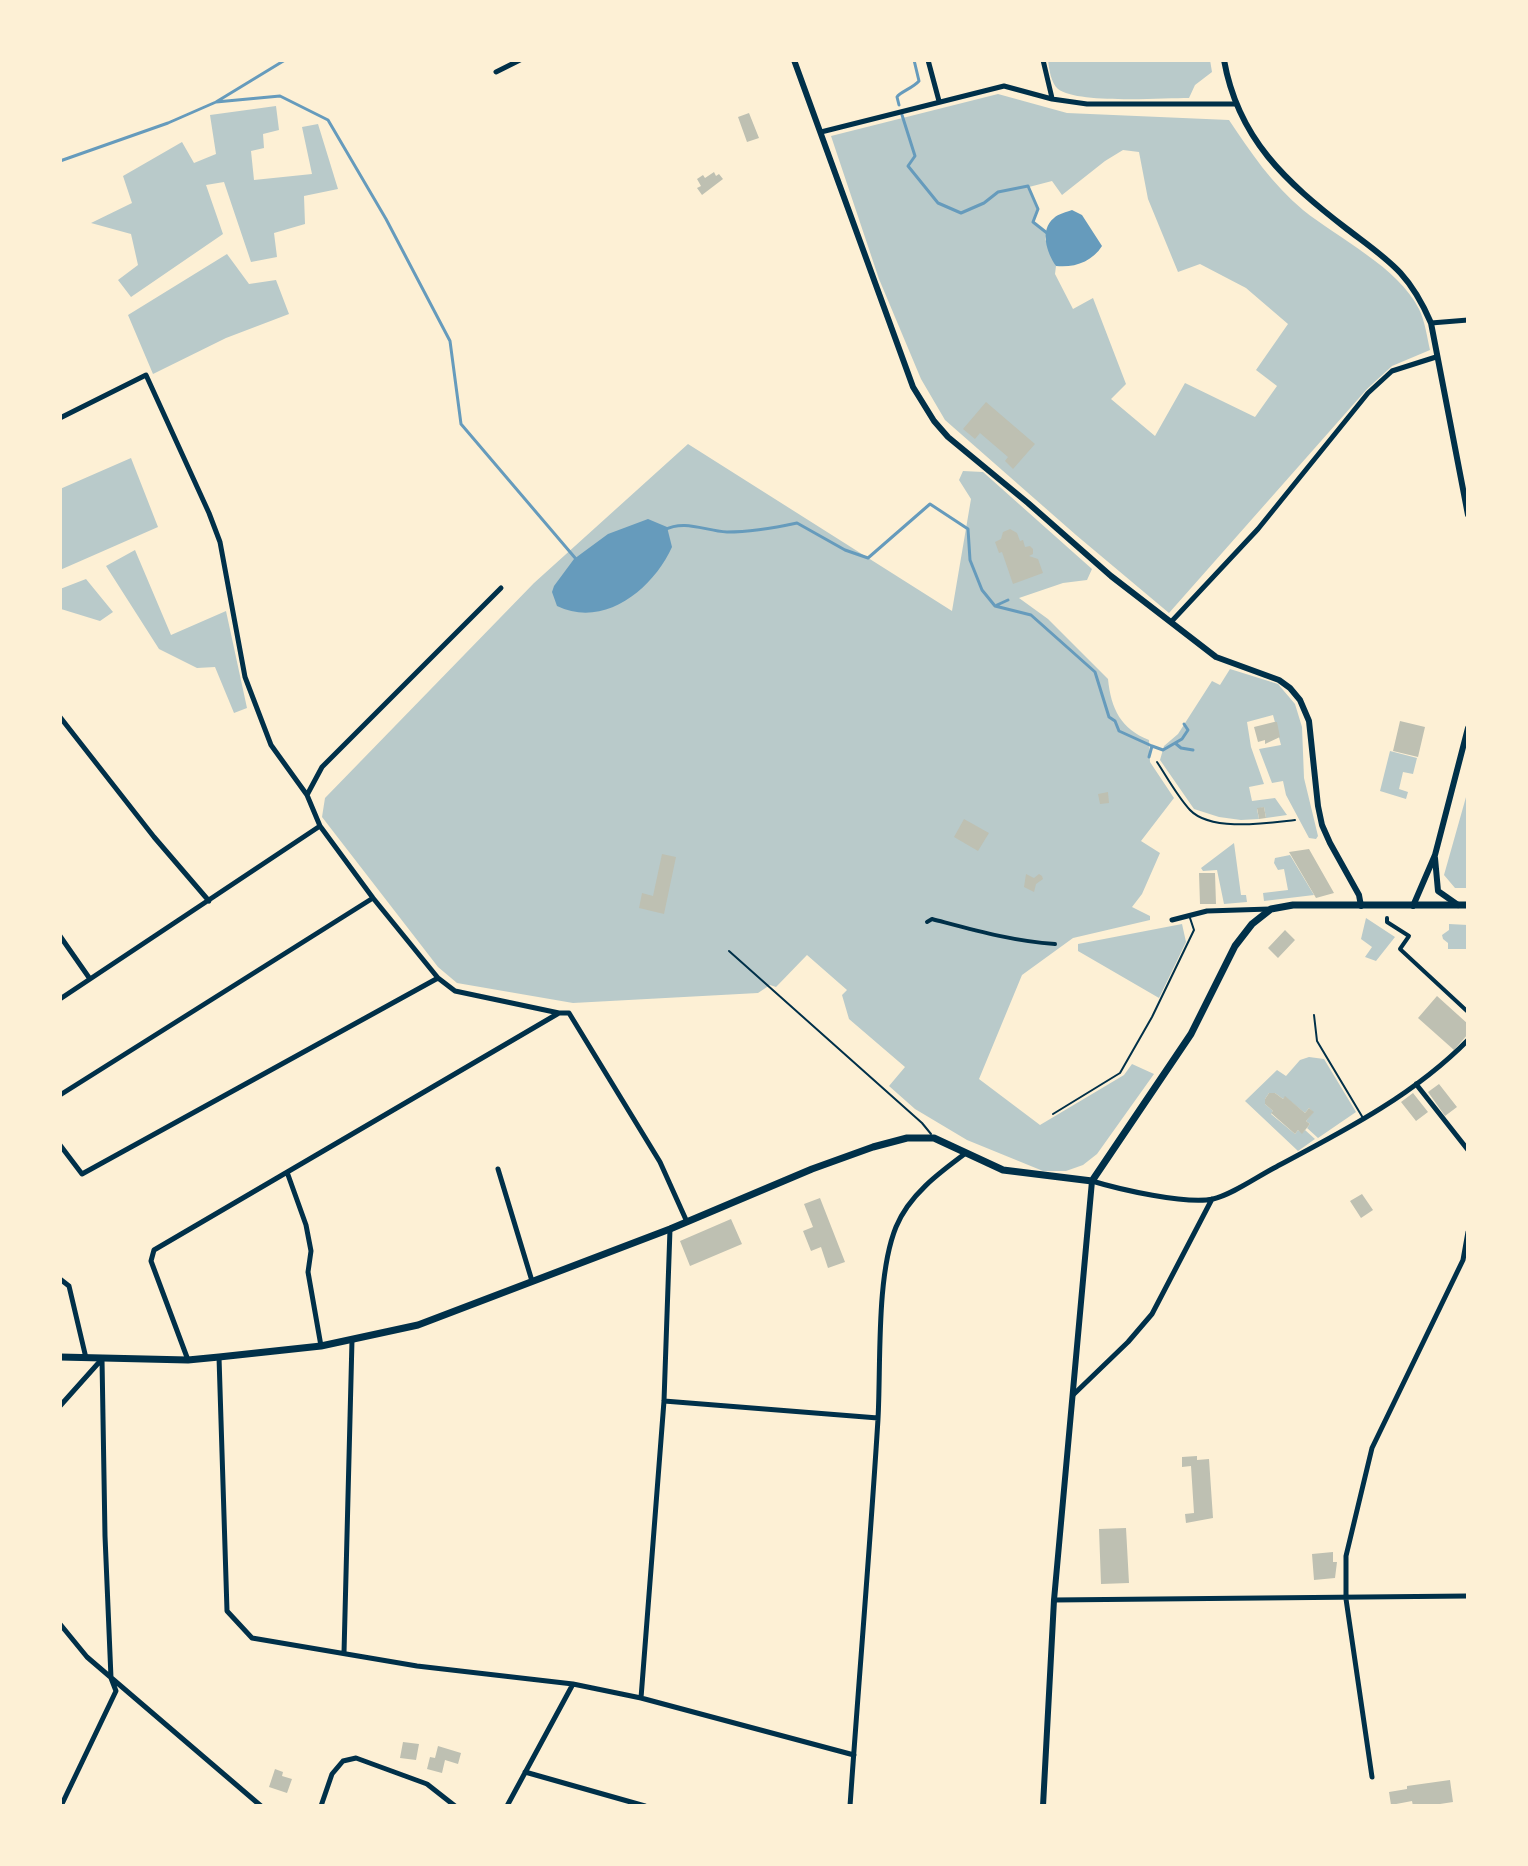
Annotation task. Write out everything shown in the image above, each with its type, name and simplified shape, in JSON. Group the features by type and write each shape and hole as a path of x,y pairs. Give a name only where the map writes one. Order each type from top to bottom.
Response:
{"main road":[{"path":"60,1357 188,1360 321,1346 418,1325 670,1229 873,1147 907,1138 934,1138 1003,1170 1092,1181 1191,1034 1235,946 1252,924 1271,909 1293,905 1468,905"}],"street":[{"path":"496,72 520,60"},
{"path":"794,60 913,387 934,421 948,437 1083,553 1216,657 1279,680 1290,688 1300,700 1312,733 1318,806 1330,843 1359,895 1361,906"},
{"path":"928,60 939,101"},
{"path":"1043,60 1052,99"},
{"path":"1224,60 1235,104 1250,133 1272,164 1300,192 1400,270 1422,302 1431,323 1468,515"},
{"path":"821,132 1004,86 1052,99 1087,104 1235,104"},
{"path":"1431,323 1468,320"},
{"path":"1171,622 1258,529 1368,393 1392,371 1436,357"},
{"path":"60,418 146,375 220,542 245,677 271,745 307,795 320,826 438,978 455,991 569,1013 660,1162 687,1222"},
{"path":"307,795 322,767 501,588"},
{"path":"60,717 154,837 209,901"},
{"path":"1413,906 1435,855 1468,728"},
{"path":"60,999 320,826"},
{"path":"1435,855 1438,891 1459,905"},
{"path":"60,1095 373,898"},
{"path":"1172,920 1207,911 1271,909"},
{"path":"1387,918 1387,922 1409,936 1400,949 1468,1012"},
{"path":"927,922 932,919 985,934 1055,944"},
{"path":"60,936 90,979"},
{"path":"60,1145 82,1174 438,978"},
{"path":"188,1360 151,1261 154,1250 559,1013"},
{"path":"1043,1806 1054,1600 1092,1181 1124,1191 1212,1199 1364,1119 1416,1084 1468,1040"},
{"path":"1416,1084 1468,1150"},
{"path":"850,1806 885,1277 896,1228 906,1208 930,1181 966,1153"},
{"path":"498,1169 532,1281"},
{"path":"287,1172 306,1225 311,1251 308,1272 321,1346"},
{"path":"1072,1395 1128,1342 1152,1314 1212,1199"},
{"path":"641,1698 664,1401 670,1229"},
{"path":"1372,1777 1346,1599 1346,1556 1372,1448 1463,1260 1468,1232"},
{"path":"60,1279 69,1286 86,1358"},
{"path":"344,1653 352,1340"},
{"path":"219,1357 227,1611 252,1638 417,1666 573,1684 641,1698 854,1755"},
{"path":"60,1406 102,1359"},
{"path":"61,1806 116,1691 111,1678 105,1536 102,1359"},
{"path":"664,1401 878,1418"},
{"path":"1054,1600 1468,1596"},
{"path":"60,1624 87,1657 261,1806"},
{"path":"507,1806 573,1684"},
{"path":"321,1806 332,1774 343,1761 356,1758 427,1784 455,1806"},
{"path":"525,1772 645,1806"}],"lane":[{"path":"1157,762 1191,812 1242,826 1295,820"},
{"path":"1053,1114 1120,1073 1152,1017 1194,930 1190,916"},
{"path":"729,951 922,1123 934,1138"},
{"path":"1314,1015 1317,1041 1364,1119"}],"shaded area":[{"path":"1048,60 1210,60 1212,72 1195,85 1189,98 1083,97 1058,89 1052,80"},
{"path":"998,94 1067,113 1229,120 1281,190 1317,221 1397,280 1421,314 1430,350 1392,366 1367,389 1169,613 945,420 921,379 879,279 831,136","holes":["1123,150 1139,152 1148,199 1178,272 1200,264 1246,288 1288,324 1256,370 1277,386 1255,417 1185,383 1155,436 1111,399 1126,384 1093,298 1073,309 1055,274 1056,266 1045,239 1047,233 1033,222 1038,209 1029,187 1052,181 1062,195"]},
{"path":"276,106 279,130 263,134 264,148 251,151 254,180 312,174 302,127 318,124 338,189 304,196 305,224 274,233 277,257 251,262 224,182 206,185 223,234 131,297 118,280 138,265 131,234 91,223 132,203 123,176 182,142 194,163 216,154 210,115"},
{"path":"227,254 249,284 276,280 289,314 226,338 153,374 128,315"},
{"path":"688,444 952,611 971,499 959,480 963,471 983,472 1092,569 1087,580 1063,583 1019,598 1048,619 1108,679 1119,717 1131,730 1149,740 1150,762 1174,798 1141,841 1160,853 1142,894 1132,907 1150,916 1150,920 1073,938 1022,975 979,1079 1040,1125 1124,1075 1132,1064 1154,1074 1097,1154 1083,1165 1066,1171 1043,1171 967,1140 915,1109 889,1086 905,1067 849,1019 842,995 847,990 807,955 776,987 770,985 758,993 573,1003 457,983 438,967 322,817 325,798 534,583"},
{"path":"131,458 158,527 60,570 60,489"},
{"path":"135,550 171,635 226,611 247,708 234,713 215,667 197,668 159,649 106,566"},
{"path":"86,579 113,612 100,621 60,607 60,589"},
{"path":"1230,669 1278,684 1295,704 1302,727 1304,778 1318,836 1316,839 1309,838 1286,795 1283,781 1272,783 1259,749 1281,745 1273,715 1247,722 1251,747 1264,784 1249,787 1252,801 1275,798 1287,815 1266,818 1264,807 1257,809 1259,819 1241,820 1194,809 1160,760 1164,746 1178,734 1212,681 1220,685"},
{"path":"1390,751 1417,758 1413,774 1403,772 1399,789 1408,792 1406,799 1380,791"},
{"path":"1468,790 1468,888 1455,888 1444,875"},
{"path":"1234,843 1241,895 1246,895 1247,902 1224,904 1217,870 1203,871 1201,868"},
{"path":"1290,855 1314,895 1264,901 1263,893 1288,890 1284,869 1278,870 1274,863 1275,858"},
{"path":"1366,918 1395,937 1376,961 1365,957 1372,947 1361,939"},
{"path":"1182,924 1186,942 1159,998 1078,951 1078,944"},
{"path":"1449,924 1468,925 1468,949 1448,949 1442,935 1449,930"},
{"path":"1309,1057 1324,1059 1356,1112 1318,1138 1307,1128 1310,1124 1306,1121 1313,1112 1309,1108 1305,1113 1285,1097 1283,1099 1269,1093 1265,1104 1273,1111 1271,1114 1295,1134 1298,1130 1302,1133 1305,1130 1315,1139 1298,1151 1245,1101 1277,1070 1286,1076 1300,1060"}],"water":[{"path":"1072,210 1082,215 1102,246 1082,263 1056,266 1047,248 1047,229 1056,217"},
{"path":"648,519 667,527 672,547 664,563 640,590 609,609 575,612 557,606 552,592 554,586 574,559 608,534"}],"building":[{"path":"749,113 759,138 747,142 738,117"},
{"path":"714,172 723,179 702,195 697,188 701,186 697,179"},
{"path":"986,402 1035,444 1013,469 1005,461 1008,457 980,433 975,439 963,429"},
{"path":"1010,529 1017,533 1020,541 1023,540 1025,547 1033,549 1033,554 1029,556 1038,559 1043,573 1013,584 1002,552 999,553 995,542"},
{"path":"1400,721 1425,727 1418,757 1393,751"},
{"path":"1277,722 1280,737 1265,744 1265,740 1258,742 1254,727"},
{"path":"1108,792 1109,803 1100,804 1098,794"},
{"path":"1264,807 1266,818 1259,819 1257,808"},
{"path":"964,819 989,833 978,851 954,837"},
{"path":"1309,849 1334,893 1316,898 1289,852"},
{"path":"662,854 676,857 664,914 639,908 642,893 653,896"},
{"path":"1199,873 1215,873 1216,904 1200,904"},
{"path":"1026,874 1034,878 1039,874 1042,876 1034,892 1024,887"},
{"path":"1285,930 1295,940 1278,958 1268,948"},
{"path":"1437,996 1468,1024 1468,1034 1454,1050 1418,1018"},
{"path":"1439,1084 1457,1107 1445,1116 1428,1092"},
{"path":"1269,1093 1283,1099 1285,1096 1305,1113 1309,1108 1314,1112 1306,1121 1310,1124 1302,1134 1298,1130 1295,1134 1271,1113 1273,1111 1265,1104"},
{"path":"1413,1093 1428,1112 1416,1121 1401,1102"},
{"path":"1362,1194 1373,1210 1361,1218 1350,1201"},
{"path":"820,1198 845,1262 828,1268 821,1247 811,1251 803,1231 813,1227 804,1204"},
{"path":"731,1219 742,1244 690,1266 680,1241"},
{"path":"1197,1456 1197,1460 1209,1459 1213,1518 1186,1523 1185,1514 1194,1513 1191,1466 1182,1467 1182,1457"},
{"path":"1126,1528 1129,1583 1101,1584 1099,1529"},
{"path":"1333,1552 1333,1562 1337,1562 1335,1578 1314,1580 1312,1554"},
{"path":"403,1742 419,1744 416,1760 400,1758"},
{"path":"438,1746 461,1753 458,1764 445,1760 442,1773 427,1769 430,1757 435,1758"},
{"path":"275,1769 283,1772 282,1776 292,1779 287,1793 269,1787"},
{"path":"1450,1780 1453,1802 1413,1806 1412,1801 1391,1805 1389,1792 1407,1789 1407,1786"}],"waterway":[{"path":"60,161 168,123 216,102 285,60"},
{"path":"899,105 897,97 919,81 914,60"},
{"path":"216,102 280,96 328,120 386,219 450,341 461,424 576,559"},
{"path":"902,115 915,156 908,166 938,203 961,213 984,203 998,192 1028,186 1038,209 1033,222 1047,233"},
{"path":"664,530 687,526 736,532 797,523 845,550 868,558 930,504 968,529 970,560 982,590 995,606 1031,615 1095,672 1109,717 1115,721 1119,731 1152,746 1149,757"},
{"path":"997,605 1008,600"},
{"path":"1152,746 1163,750 1182,739 1188,730 1184,724"},
{"path":"1175,743 1181,748 1193,750"}]}
